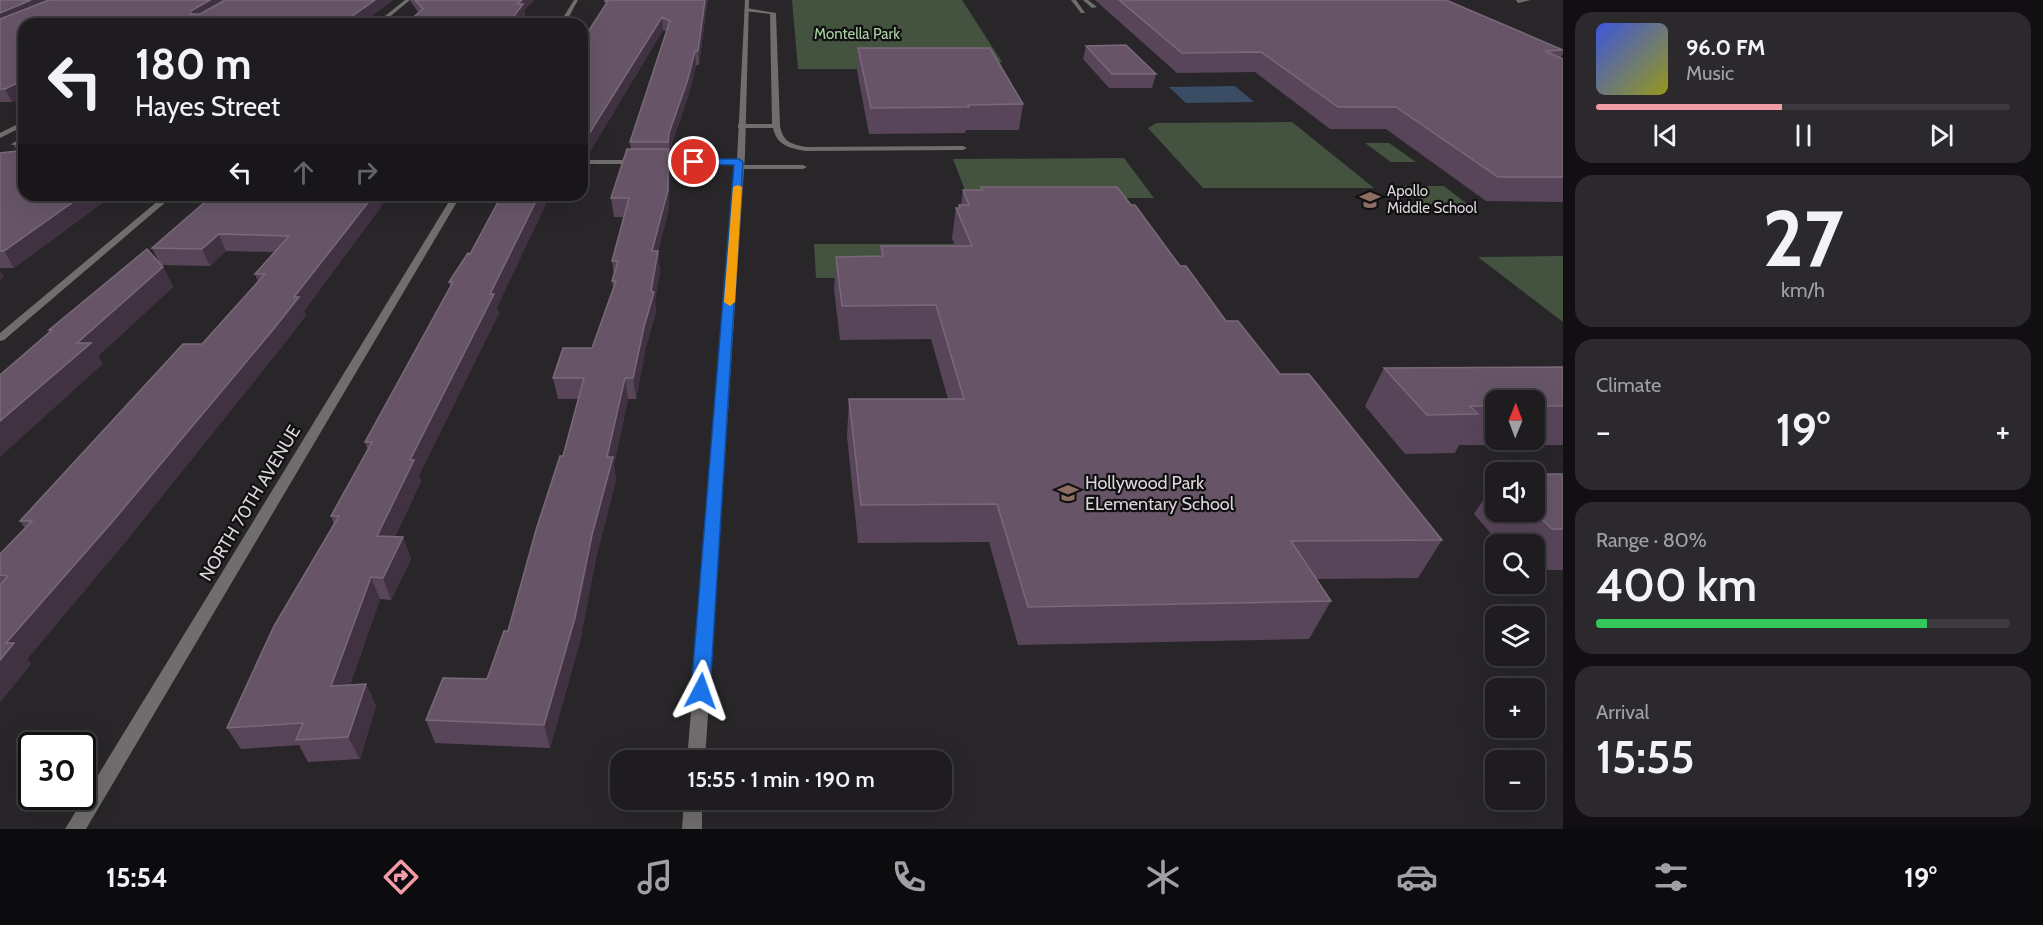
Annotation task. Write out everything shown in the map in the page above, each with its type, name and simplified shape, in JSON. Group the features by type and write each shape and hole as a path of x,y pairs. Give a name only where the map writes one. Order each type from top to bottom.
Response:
{"street":[{"path":"386,18 408,0"},
{"path":"566,18 576,0"},
{"path":"697,750 739,164 747,0"},
{"path":"1073,0 1083,12"},
{"path":"1085,0 1094,8"},
{"path":"1518,1 1528,0"},
{"path":"1545,0 1558,0"},
{"path":"746,9 773,13 776,126 777,136 784,144 806,149 963,148"},
{"path":"0,136 18,126"},
{"path":"741,126 776,126"},
{"path":"588,162 803,167"},
{"path":"0,338 163,201"},
{"name":"NORTH 70TH AVENUE","path":"75,829 453,201"},
{"path":"692,829 693,810"}],"green space":[{"name":"Montella Park","path":"792,0 962,0 1002,62 877,62 878,69 798,69"},
{"path":"1292,122 1374,188 1203,188 1148,128 1157,123"},
{"path":"1365,143 1389,143 1416,162 1391,162"},
{"path":"1124,158 1154,198 968,198 953,159"},
{"path":"1402,186 1444,186 1467,204 1424,204"},
{"path":"814,244 955,244 968,277 816,278"},
{"path":"1563,256 1563,322 1478,257"}],"water":[{"path":"1235,86 1254,102 1186,103 1169,87"}],"building":[{"path":"0,0 31,0 0,13"},
{"path":"49,0 210,0 191,11 190,14 200,14 225,0 375,0 350,18 18,18 18,83 5,89 0,89 0,19"},
{"path":"415,0 522,0 517,4 523,4 512,18 412,18 423,9"},
{"path":"705,0 698,51 695,51 668,142 630,142 670,21 662,17 588,136 588,32 608,1 605,1"},
{"path":"1119,0 1446,0 1563,50 1545,51 1563,59 1563,177 1498,177 1396,107 1338,107 1261,52 1182,53"},
{"path":"1126,45 1156,74 1112,74 1086,46"},
{"path":"858,48 990,48 1023,104 871,108"},
{"path":"18,144 18,201 75,201 4,251 0,251 0,153 17,151"},
{"path":"627,149 668,149 668,190 652,251 658,251 651,291 654,292 633,378 625,378 607,457 613,457 592,535 575,618 544,725 426,720 443,678 487,679 504,631 508,631 536,530 560,456 563,456 584,378 553,378 563,348 592,348 616,281 612,281 618,261 612,261 629,198 611,198"},
{"path":"981,187 1117,187 1131,205 1135,205 1180,266 1186,266 1226,321 1238,321 1280,374 1309,374 1442,540 1291,541 1331,601 1028,607 997,504 861,505 849,399 964,399 936,305 842,306 836,257 883,256 881,246 972,246 956,208 960,208 959,205 969,205 963,190 982,190"},
{"path":"206,201 369,201 294,297 299,297 272,331 113,521 6,643 14,643 0,660 0,585 8,576 0,575 0,554 32,521 20,521 183,344 202,344 265,274 255,274 289,236 219,234 202,249 152,248"},
{"path":"499,201 536,201 490,294 494,294 410,460 414,460 377,536 403,537 383,578 371,577 331,686 366,684 348,737 296,740 303,723 227,728 274,626 339,516 331,516 372,442 365,442 453,282 449,282 468,253 470,254"},
{"path":"147,249 163,267 77,343 91,343 0,421 0,375 52,330 49,330"},
{"path":"1563,367 1563,406 1545,406 1545,390 1485,390 1485,406 1470,406 1478,414 1427,415 1384,368"},
{"path":"1545,474 1563,474 1563,529 1552,529 1545,522"}],"slow traffic":[{"path":"730,302 738,187"}],"place":[{"name":"Apollo Middle School","path":"1370,200"},
{"name":"Hollywood Park ELementary School","path":"1068,493"}],"route":[{"path":"694,162 739,162 701,691"}]}
